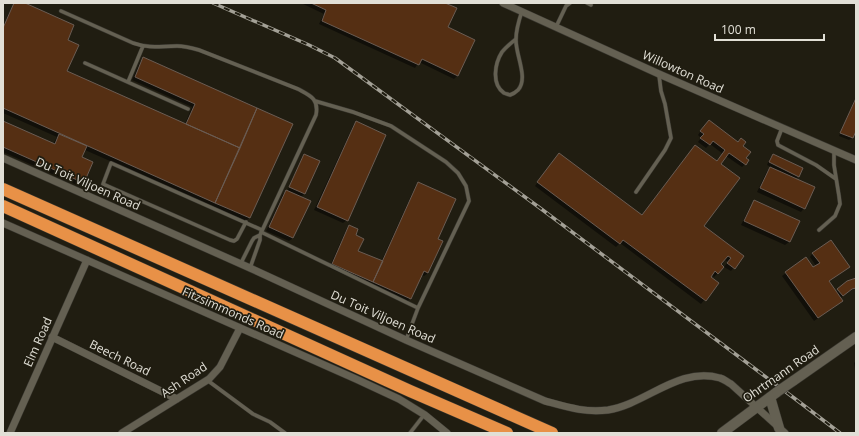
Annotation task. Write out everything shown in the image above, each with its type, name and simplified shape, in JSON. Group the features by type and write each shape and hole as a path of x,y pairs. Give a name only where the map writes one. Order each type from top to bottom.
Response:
{"highway":[{"path":"3,189 552,433"},
{"path":"3,206 410,391 507,433"}],"main road":[{"name":"Ohrtmann Road","path":"722,433 774,394 856,337"},
{"path":"774,394 782,431"}],"street":[{"name":"Willowton Road","path":"506,4 518,8 659,74 856,160"},
{"name":"Du Toit Viljoen Road","path":"3,158 250,268 406,340 545,401 569,408 593,411 609,410 628,404 676,381 693,376 709,376 721,378 730,384 782,431"},
{"name":"Fitzsimmonds Road","path":"3,223 399,399 425,415 447,433"},
{"name":"Elm Road","path":"10,433 87,260"},
{"name":"Ash Road","path":"122,433 215,374 240,328"},
{"name":"Beech Road","path":"52,337 177,399"}],"lane":[{"path":"556,27 566,6 569,3"},
{"path":"516,38 502,52 495,68 496,81 504,93 510,95 518,90 522,82 523,74 517,53 516,38 518,8"},
{"path":"61,12 143,46 154,48 179,46 199,50 298,89 315,100 390,126 446,162 458,173 466,186 469,201 418,308 406,340"},
{"path":"128,82 143,46"},
{"path":"84,63 188,109"},
{"path":"636,192 665,150 671,138 659,74"},
{"path":"250,268 260,240 261,232 316,115 317,108 315,100"},
{"path":"782,128 777,141 778,145 812,162 836,179"},
{"path":"819,230 835,216 840,204 834,165 834,150"},
{"path":"246,222 237,239 234,241 103,184 111,163 246,222 261,232 418,308"},
{"path":"241,264 252,241 261,232"},
{"path":"207,380 253,414 270,422 285,433"},
{"path":"410,433 425,415"}],"building":[{"path":"14,3 25,3 74,25 68,40 79,45 67,71 240,148 215,203 3,108 3,28"},
{"path":"311,3 445,3 457,8 448,27 475,40 458,76 422,59 419,65 322,21 326,10"},
{"path":"143,57 257,108 240,148 186,124 195,104 135,77"},
{"path":"856,98 856,131 853,138 840,133"},
{"path":"257,108 293,124 250,218 215,203"},
{"path":"709,120 738,142 741,138 746,142 743,146 751,152 746,158 749,160 746,165 729,153 721,164 740,178 704,226 744,256 735,269 727,263 731,258 728,256 721,264 724,267 718,274 715,271 711,277 719,283 706,301 623,240 620,244 537,182 559,153 642,215 695,145 717,161 725,150 713,141 710,145 700,138 704,134 700,131"},
{"path":"3,121 55,144 59,134 87,146 82,157 93,162 84,183 3,147"},
{"path":"356,121 386,135 348,221 317,207"},
{"path":"304,154 320,161 305,194 289,187"},
{"path":"773,154 803,168 799,177 769,162"},
{"path":"770,167 815,187 805,209 760,188"},
{"path":"418,182 456,199 438,239 443,241 428,273 424,271 411,299 373,282"},
{"path":"286,190 311,201 293,238 269,227"},
{"path":"754,200 800,221 790,242 744,221"},
{"path":"349,225 358,229 356,235 364,239 358,251 383,261 373,282 332,264"},
{"path":"831,240 850,267 829,281 843,301 818,318 785,272 806,257 813,267 820,263 812,253"},
{"path":"856,278 856,288 852,289 843,296 837,289 847,281"}],"railway":[{"path":"213,3 335,58 540,208 840,433"}]}
